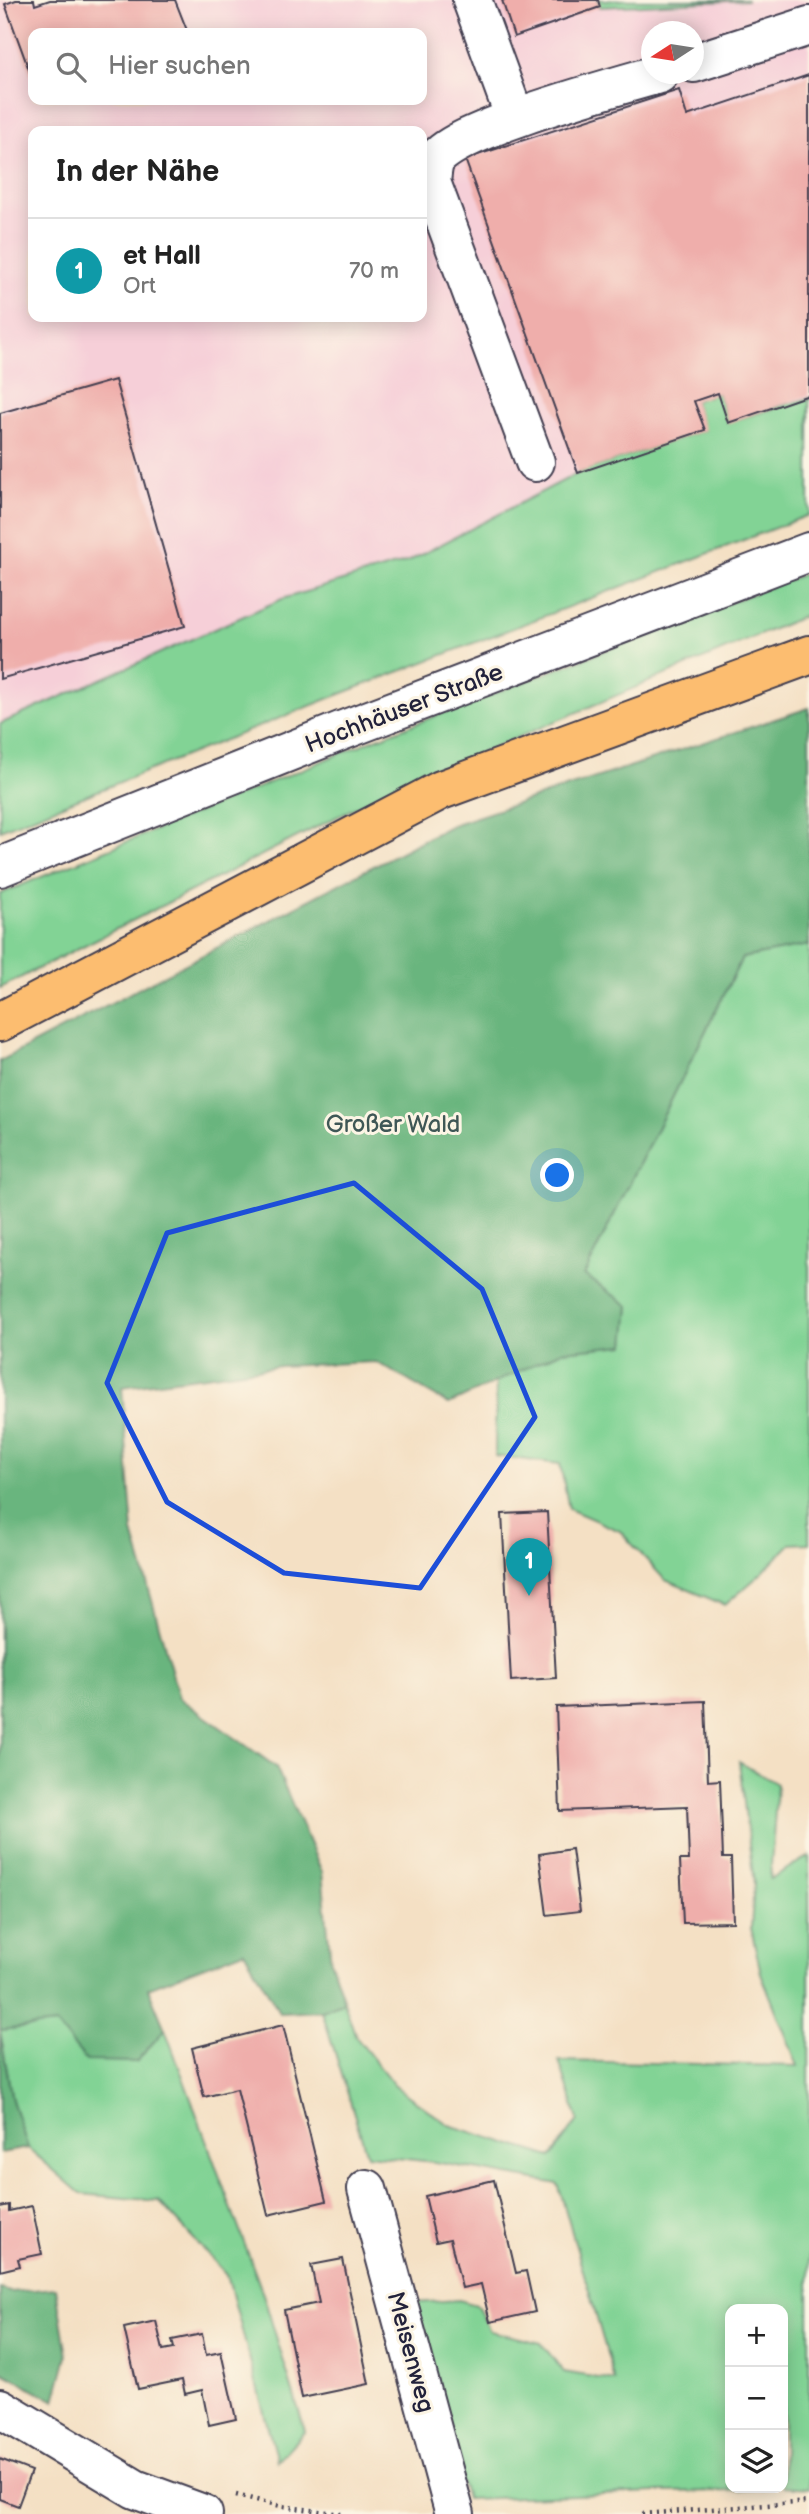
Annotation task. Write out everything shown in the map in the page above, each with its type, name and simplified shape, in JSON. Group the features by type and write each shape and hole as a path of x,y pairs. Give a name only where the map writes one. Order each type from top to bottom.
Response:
{"highway":[{"path":"0,1022 441,790 809,654"}],"street":[{"path":"472,0 515,118"},
{"path":"704,59 809,26"},
{"path":"536,462 431,182 435,160 455,143 515,118 641,80"},
{"name":"Hochhäuser Straße","path":"0,867 328,736 809,552"},
{"name":"Meisenweg","path":"367,2189 456,2514"},
{"path":"0,2408 135,2489 203,2514"}],"path":[{"path":"642,2514 809,2502"}],"highlighted area":[{"path":"354,1183 482,1289 535,1417 420,1588 284,1573 167,1502 107,1383 167,1233"}],"shaded area":[{"path":"0,0 809,0 809,475 0,756"}],"green space":[{"path":"598,0 748,0 600,7"},
{"path":"718,393 728,422 809,398 809,515 330,698 0,830 0,724 282,599 409,561 578,473 704,430 694,401"},
{"path":"809,572 809,614 372,799 0,988 0,894 373,740"},
{"name":"Großer Wald","path":"809,708 809,945 742,958 584,1275 629,1306 625,1345 562,1351 449,1404 376,1362 280,1366 122,1387 133,1532 179,1698 276,1767 322,1872 331,1962 344,2002 322,2011 280,2013 244,1951 148,1988 165,2029 136,2062 87,2061 56,2024 0,2030 0,1061 452,825"},
{"path":"809,945 809,1543 790,1544 725,1605 665,1580 620,1531 569,1509 560,1464 495,1456 496,1382 562,1351 625,1344 629,1306 584,1275 742,958"},
{"path":"739,1762 777,1784 770,1879 809,1856 809,2488 788,2486 788,2304 725,2304 725,2491 466,2499 414,2303 459,2300 477,2305 490,2331 541,2343 564,2372 615,2381 558,2184 434,2162 367,2155 322,2011 344,2002 356,2037 395,2086 449,2125 551,2157 578,2120 559,2061 798,2066 761,1973 751,1928 754,1884"},
{"path":"56,2024 87,2060 136,2062 165,2029 263,2294 305,2431 277,2461 227,2275 159,2201 81,2194 28,2148 12,2100 0,2030"},
{"path":"0,2033 12,2100 28,2148 0,2153"},
{"path":"56,2288 67,2356 55,2401 0,2371 0,2289 10,2292"}],"building":[{"path":"16,0 34,0 35,5 50,0 175,0 186,28 28,28 28,67 5,4"},
{"path":"502,0 598,0 600,7 514,37"},
{"path":"809,75 809,395 728,423 718,393 694,401 705,430 578,473 465,159 679,90 687,116"},
{"path":"115,380 185,626 0,679 0,413"},
{"path":"547,1512 556,1678 511,1681 502,1514"},
{"path":"705,1701 708,1781 720,1780 723,1858 731,1858 733,1922 683,1923 680,1860 689,1860 687,1806 560,1811 556,1707"},
{"path":"572,1849 580,1911 547,1915 539,1854"},
{"path":"283,2025 326,2201 268,2215 237,2089 204,2097 192,2048"},
{"path":"494,2180 516,2273 526,2271 535,2312 490,2322 481,2284 462,2288 450,2239 436,2242 425,2196"},
{"path":"9,2205 9,2211 32,2206 42,2254 18,2259 20,2266 0,2271 0,2207"},
{"path":"343,2259 369,2384 302,2398 284,2310 319,2303 311,2265"},
{"path":"156,2321 163,2350 174,2348 172,2340 202,2334 206,2355 221,2352 236,2419 209,2425 202,2390 185,2394 182,2380 138,2389 124,2328"},
{"path":"0,2459 31,2471 18,2506 0,2499"}],"place":[{"name":"et Hall","path":"529,1596"}]}
